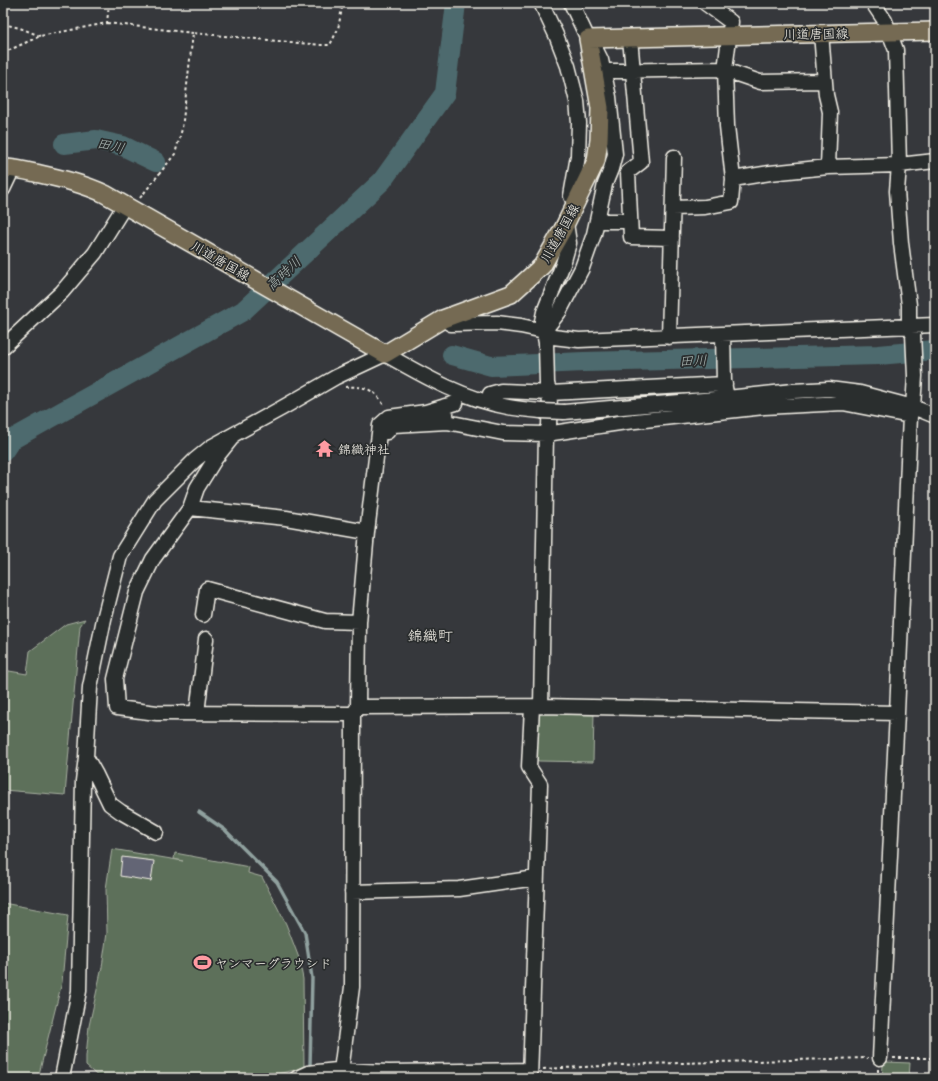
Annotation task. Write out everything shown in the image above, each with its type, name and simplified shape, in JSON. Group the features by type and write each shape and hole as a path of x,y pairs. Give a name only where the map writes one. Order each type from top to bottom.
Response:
{"main road":[{"name":"川道唐国線","path":"8,168 63,179 92,188 132,209 380,351 443,319 511,294 542,266 566,223 596,161 599,140 600,108 589,45 630,38 935,31"}],"street":[{"path":"541,3 568,66 577,101 579,122 578,156 571,196 575,205"},
{"path":"545,337 582,268 594,234 605,184 615,154 609,97 601,60 597,52 589,45 571,3"},
{"path":"673,208 705,207 731,202 733,179 727,126 725,70 728,36 731,22 705,3"},
{"path":"873,3 885,21 896,50 899,165 897,191 901,243 916,376 912,412 880,1058"},
{"path":"821,33 824,81 830,112 828,167"},
{"path":"630,38 641,162 628,172 631,237 672,238"},
{"path":"604,71 633,72 722,69 760,82 824,81"},
{"path":"669,337 674,157"},
{"path":"733,179 770,173 828,167 899,165 935,161"},
{"path":"3,188 8,168"},
{"path":"3,347 62,292 132,209"},
{"path":"597,221 630,221"},
{"path":"297,1078 308,1073 321,1071 341,1074 389,1072 530,1074 540,784 529,767 536,706 546,434 549,426 545,337 542,321 570,243 566,223"},
{"path":"443,319 451,324 497,324 521,326 545,337 579,340 911,331 935,325"},
{"path":"723,337 726,394"},
{"path":"62,1078 79,991 83,780 86,757 90,687 104,619 120,556 155,500 195,460 211,447 380,351 455,391 476,399 508,407 541,411 564,412 726,394 829,389 860,393 912,412 935,416"},
{"path":"490,394 501,391 548,388 726,394"},
{"path":"375,469 379,462 386,433 393,426 447,422 502,433 546,434 626,422 726,394"},
{"path":"341,1074 352,987 355,711 359,622 367,532 380,425 389,417 426,412 451,405 447,422"},
{"path":"234,434 229,444 215,459 201,482 190,508 153,559 137,592 115,679 117,708 157,713 355,711 536,706 897,713"},
{"path":"190,508 286,518 367,532"},
{"path":"203,615 207,589 325,621 359,622"},
{"path":"197,713 206,639"},
{"path":"86,757 110,804 156,832"},
{"path":"352,892 459,889 536,878"}],"path":[{"path":"107,23 109,3"},
{"path":"3,53 40,36 107,23 193,33 330,45 338,29 343,3"},
{"path":"3,24 20,28 40,36"},
{"path":"132,209 175,154 182,129 193,33"},
{"path":"339,387 361,386 375,393 383,405 386,420"},
{"path":"530,1074 643,1064 935,1058"}],"green space":[{"path":"85,619 80,626 65,795 3,790 3,670 27,674 30,651 66,624"},
{"path":"537,710 594,712 593,762 539,761 535,759"},
{"name":"ヤンマーグラウンド","path":"112,849 183,861 174,859 175,853 249,867 248,873 262,877 286,924 299,958 303,979 304,1068 259,1078 100,1078 86,1066 89,1026 102,967 107,933 106,889"},
{"path":"3,903 68,915 62,982 38,1078 9,1078 9,1076 3,1075"},
{"path":"886,1062 910,1063 909,1078 882,1078 883,1066"}],"building":[{"path":"122,857 154,861 151,881 120,876"}],"waterway":[{"name":"高時川","path":"3,452 11,440 243,311 382,181 445,93 456,3"},
{"name":"田川","path":"64,144 96,140 123,146 156,162"},
{"name":"田川","path":"452,355 491,366 584,362 878,355 935,350"},
{"path":"199,812 225,830 277,882 305,933 312,978 310,1066"}],"place":[{"name":"錦織神社","path":"325,448"},
{"name":"ヤンマーグラウンド","path":"202,962"}],"district":[{"name":"錦織町","path":"430,635"}]}
